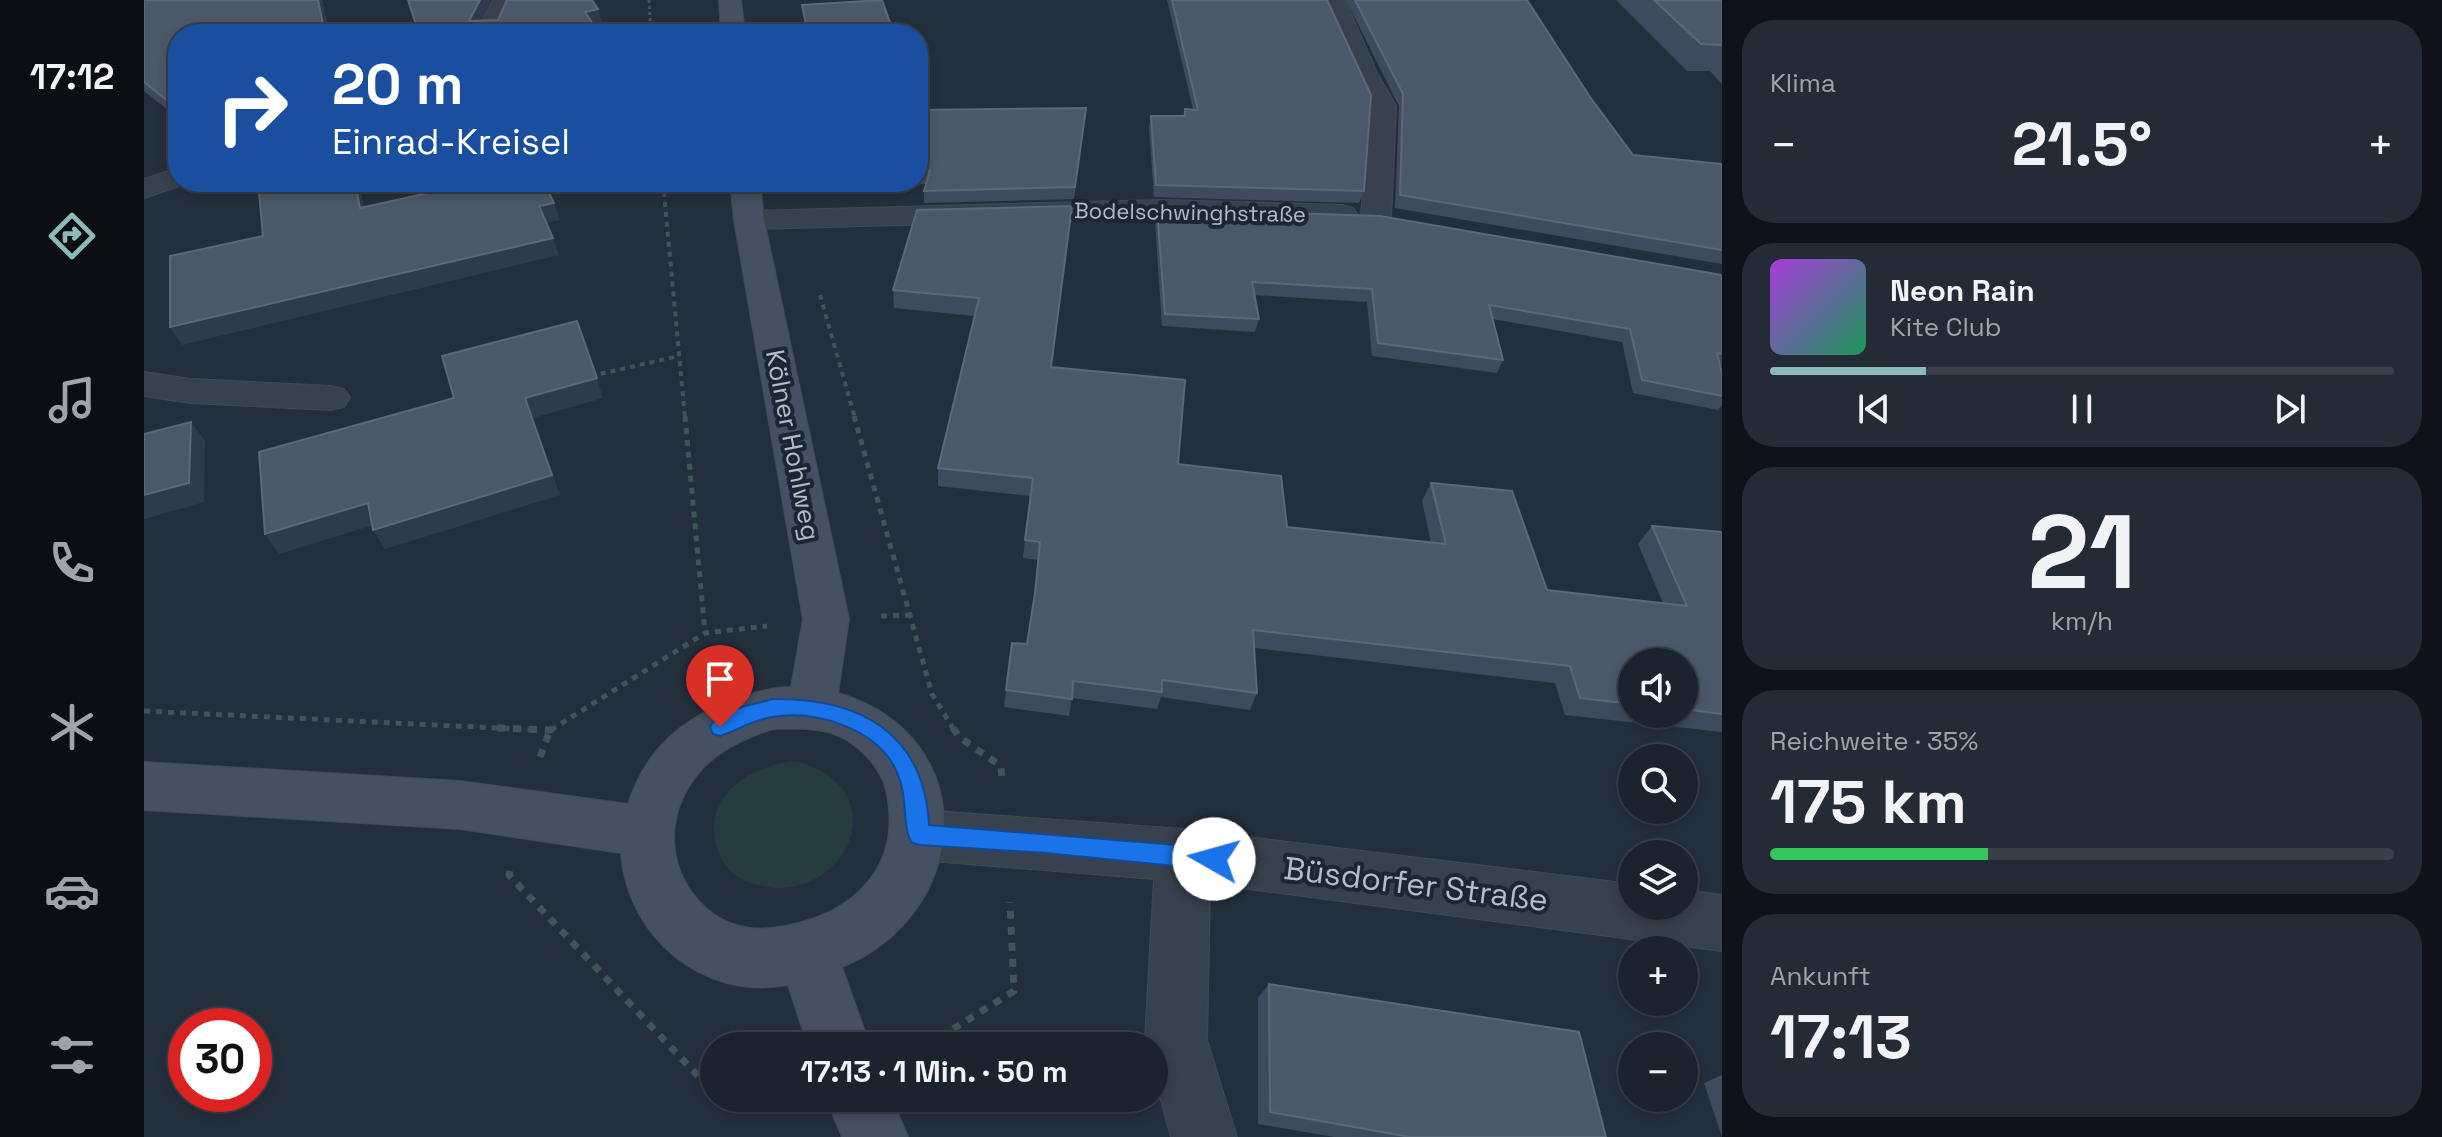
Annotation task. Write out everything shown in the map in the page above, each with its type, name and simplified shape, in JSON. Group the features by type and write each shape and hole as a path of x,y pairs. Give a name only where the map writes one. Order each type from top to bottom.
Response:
{"main road":[{"path":"730,0 732,24"},
{"name":"Kölner Hohlweg","path":"747,201 826,619 818,678 810,708"},
{"path":"773,708 810,708 847,716 878,735 903,762 917,797 919,835 907,873 884,908 849,937 808,954 756,959 708,945 671,916 650,877 646,832 655,796 675,764 703,737 737,718 773,708"},
{"path":"144,786 518,811 646,832"},
{"path":"808,954 834,1032"},
{"path":"864,1112 875,1137"}],"street":[{"path":"493,24 504,0"},
{"path":"1334,0 1364,71 1383,106 1376,216"},
{"path":"144,156 164,182"},
{"name":"Bodelschwinghstraße","path":"747,201 798,219 1161,209 1376,216 1407,221"},
{"path":"144,384 191,391 331,398"},
{"name":"Büsdorfer Straße","path":"919,835 1183,855 1722,923"},
{"path":"1183,855 1176,1040 1204,1137"}],"path":[{"path":"649,0 650,24"},
{"path":"664,192 705,633"},
{"path":"144,711 550,730 705,633 826,619 912,615 798,219"},
{"path":"587,377 679,356"},
{"path":"550,730 518,811 509,875 700,1078"}],"green space":[{"path":"796,761 829,776 847,796 853,819 848,843 835,864 814,880 787,888 747,882 726,866 715,841 714,822 719,806 728,792 742,780 776,764"}],"building":[{"path":"144,0 318,0 323,24 168,24 168,101 144,82"},
{"path":"408,0 480,0 469,21 498,20 507,0 592,0 598,9 585,12 593,24 416,24"},
{"path":"882,0 890,24 806,24 802,5"},
{"path":"1172,0 1327,0 1371,95 1364,191 1156,185 1151,116 1185,116 1185,109 1198,110"},
{"path":"1355,0 1527,0 1590,97 1633,155 1722,164 1722,250 1400,195 1403,94"},
{"path":"1654,0 1722,0 1722,45 1701,44"},
{"path":"1086,108 1075,187 928,191 928,110"},
{"path":"259,192 357,192 360,208 433,192 549,192 554,203 539,206 553,238 170,327 170,256 263,236"},
{"path":"1072,206 1051,367 1185,380 1178,464 1281,476 1287,527 1446,544 1431,483 1512,491 1547,590 1687,606 1652,526 1722,532 1722,714 1698,711 1698,648 1618,648 1618,702 1580,698 1570,666 1253,630 1257,693 1162,680 1162,692 1073,681 1072,699 1006,690 1012,643 1027,644 1035,593 1040,542 1025,540 1033,478 938,468 979,298 893,290 917,210"},
{"path":"1157,209 1380,216 1722,275 1722,354 1717,353 1722,374 1722,396 1642,380 1630,329 1489,305 1503,360 1378,343 1372,289 1252,282 1259,319 1165,314"},
{"path":"577,321 597,378 525,398 552,475 373,530 368,503 265,534 259,452 454,398 442,356"},
{"path":"191,422 189,483 144,495 144,434"},
{"path":"1269,984 1579,1032 1606,1137 1410,1137 1270,1112"}],"route":[{"path":"720,727 737,718 773,708 810,708 847,716 878,735 903,762 917,797 919,835 1214,859"}]}
